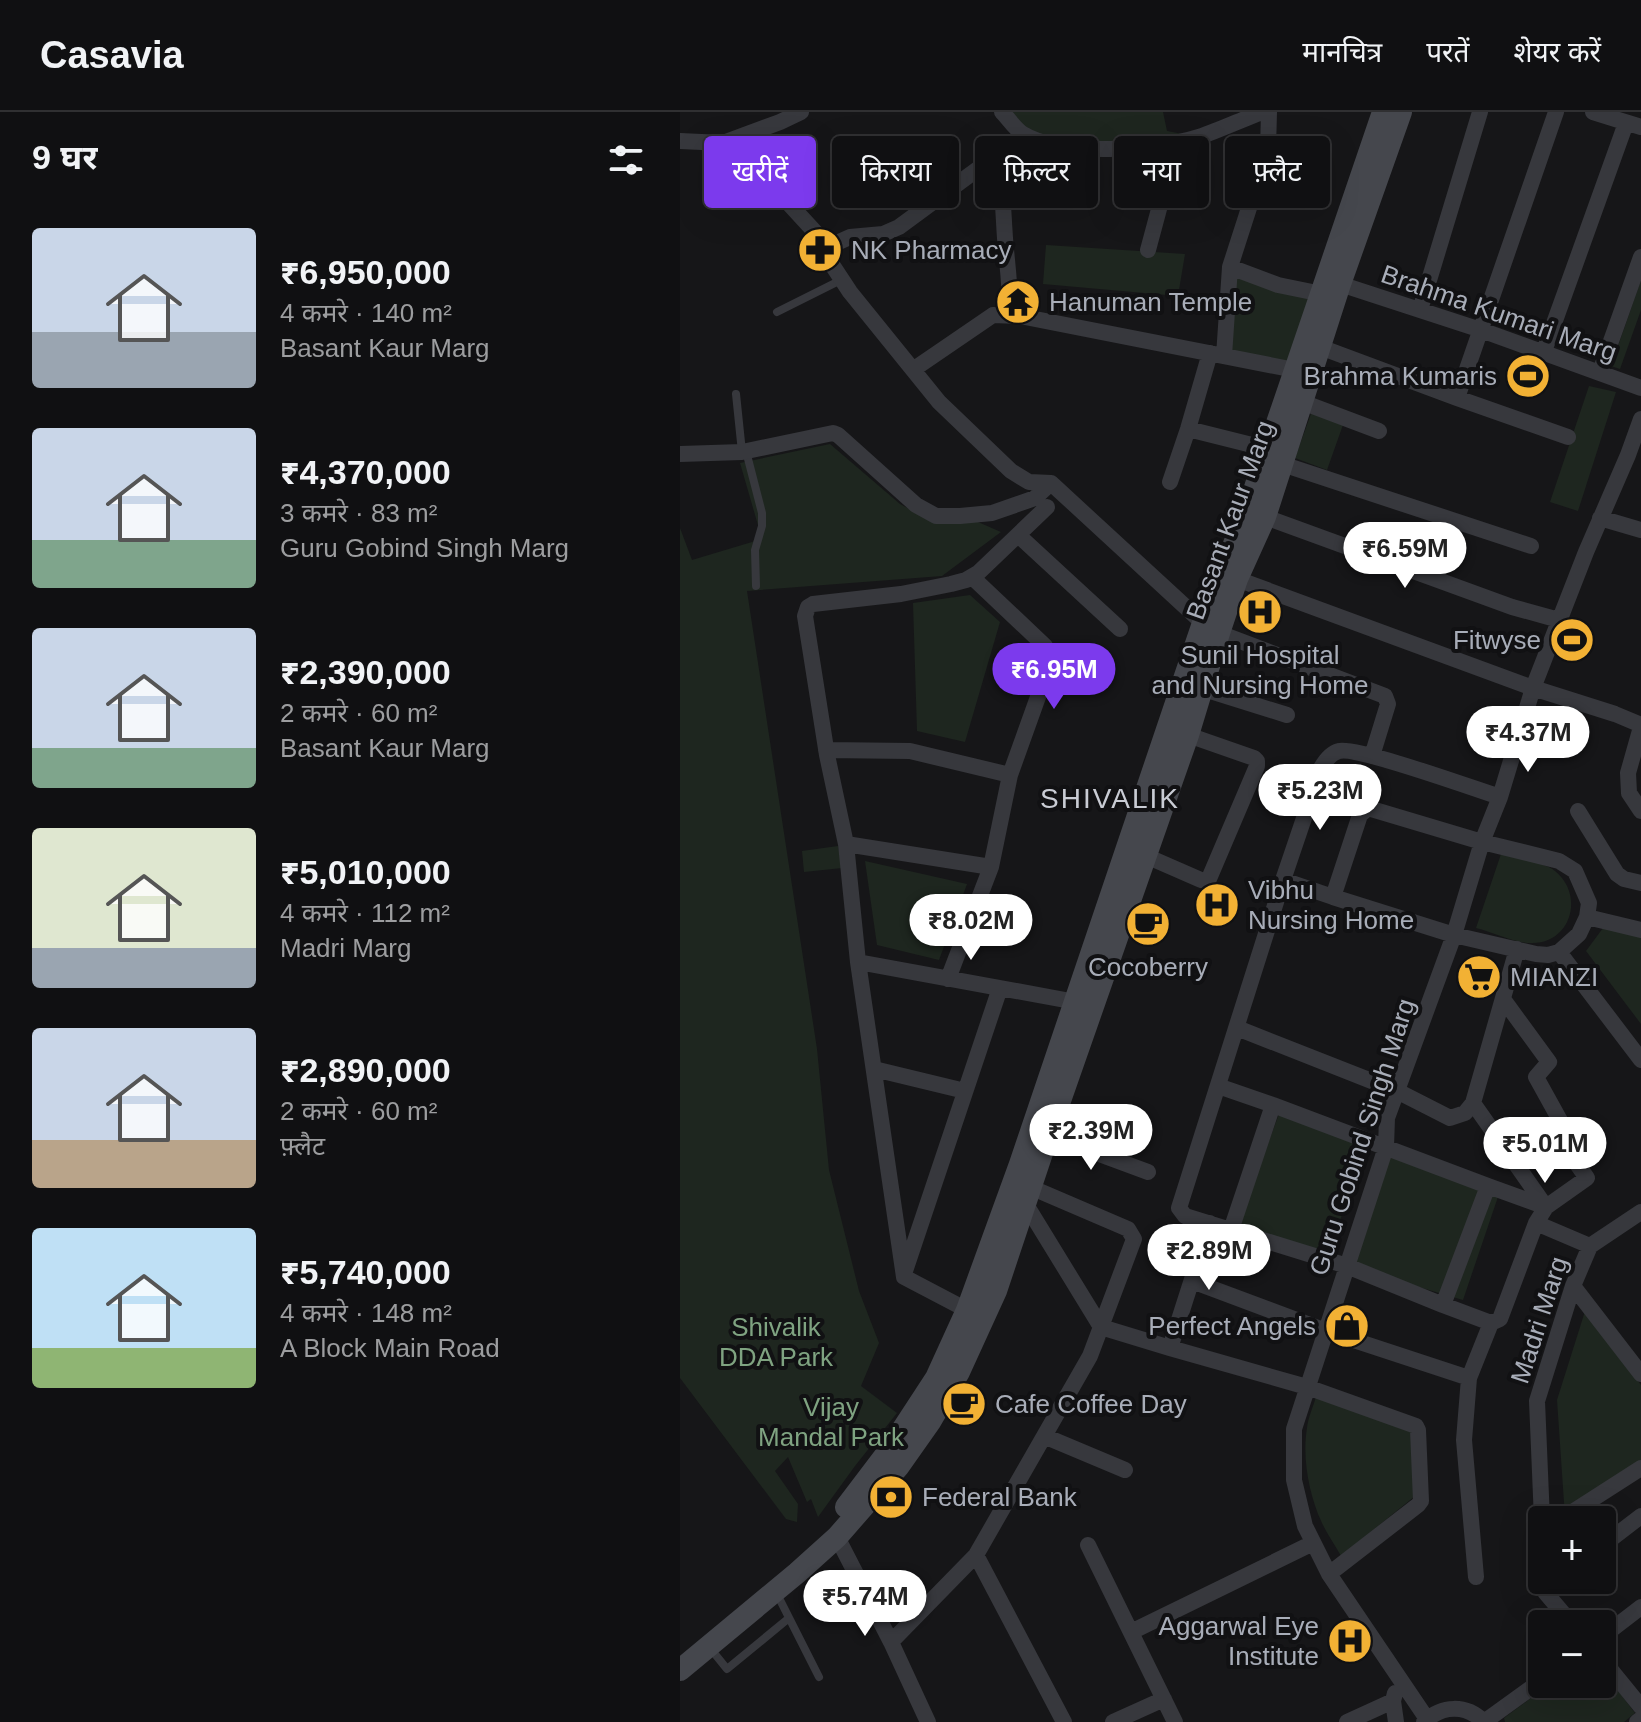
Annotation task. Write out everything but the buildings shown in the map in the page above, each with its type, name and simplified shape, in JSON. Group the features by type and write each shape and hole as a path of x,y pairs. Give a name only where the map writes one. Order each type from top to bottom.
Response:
{"main road":[{"name":"Basant Kaur Marg","path":"680,1670 837,1537 899,1466 930,1422 959,1372 996,1291 1020,1190 1076,1002 1211,628 1247,511 1302,402 1320,347 1331,289 1383,112"},
{"name":"Basant Kaur Marg","path":"680,1653 790,1562 849,1504 936,1378 1020,1190 1048,1135 1188,735 1201,688 1211,628 1265,517 1295,370 1331,289 1401,112"}],"street":[{"path":"741,136 778,117 801,112"},
{"path":"1002,112 1024,135 1073,149 1114,149"},
{"path":"1201,136 1262,112"},
{"path":"1170,482 1217,355 1230,267 1268,149 1269,112"},
{"path":"1420,310 1480,112"},
{"path":"1457,398 1556,112"},
{"path":"1543,354 1633,125 1593,112"},
{"path":"680,141 704,142"},
{"path":"823,249 856,235 883,234 899,227 975,171"},
{"path":"794,208 808,223 842,280 929,390 1011,471 1029,482 1051,483 1211,628 1385,696 1388,704 1372,756"},
{"path":"1004,208 1010,316"},
{"path":"1148,250 1159,208"},
{"path":"1600,372 1641,257"},
{"name":"Brahma Kumari Marg","path":"1230,267 1278,285 1331,289 1420,310 1641,388"},
{"path":"914,369 993,315 1020,316 1295,370"},
{"path":"1320,347 1568,437"},
{"path":"1302,402 1379,431"},
{"name":"Guru Gobind Singh Marg","path":"1425,1720 1329,1574 1305,1526 1294,1480 1294,1429 1386,1147 1387,1118 1454,935 1533,688 1641,419"},
{"path":"1188,429 1275,456 1531,546"},
{"path":"680,454 744,451 833,433 916,505 936,516 992,513 1035,498 1051,483"},
{"path":"904,1277 858,962 846,844 826,750 805,616 808,607 813,604 901,594 972,577 1047,507"},
{"path":"1265,517 1512,607 1559,620"},
{"path":"1600,518 1641,530"},
{"path":"1019,536 1120,629"},
{"path":"948,979 991,867 1010,775 1048,669 1045,646 972,577"},
{"path":"1237,579 1641,726 1628,773 1629,793 1641,811"},
{"path":"1201,688 1287,715"},
{"path":"1146,856 1208,881 1257,766 1254,758 1188,735"},
{"path":"826,750 910,751 1010,775"},
{"path":"1491,1323 1347,1266 1185,1216 1179,1208 1317,777 1327,760 1342,750 1372,756 1500,797"},
{"path":"1283,880 1333,897 1454,935 1548,955 1559,952 1579,934 1589,903 1575,871 1559,861 1368,808 1360,815 1333,897"},
{"path":"1578,811 1617,874 1641,883"},
{"path":"846,844 991,867"},
{"path":"1587,917 1641,930"},
{"path":"1237,1028 1397,1091 1450,1118 1465,1113 1473,1103 1517,949"},
{"path":"1559,952 1641,1060"},
{"path":"858,962 1076,1002"},
{"path":"904,1277 1000,988"},
{"path":"1476,1577 1464,1440 1469,1378 1491,1323 1500,1319 1503,1313 1536,1223 1546,1207 1587,1178 1562,1143 1567,1133 1536,1077 1549,1062 1503,999"},
{"path":"874,1069 965,1091"},
{"path":"1218,1086 1546,1207"},
{"path":"1473,1103 1546,1207"},
{"path":"1231,1230 1273,1105"},
{"path":"1048,1135 1148,1172"},
{"path":"1443,1305 1488,1186"},
{"path":"891,1642 976,1555 1090,1356 1134,1239 1128,1229 1020,1190"},
{"path":"1020,1190 1101,1327 1307,1387 1412,1424 1418,1430 1421,1501 1329,1574"},
{"name":"Madri Marg","path":"1541,1506 1537,1401 1573,1286 1590,1246 1641,1212"},
{"path":"1170,1348 1210,1223"},
{"path":"1536,1223 1590,1246"},
{"path":"904,1277 967,1310"},
{"path":"1192,1281 1326,1331 1469,1378"},
{"path":"1573,1286 1641,1374"},
{"path":"1044,1436 1125,1470"},
{"path":"1582,1506 1641,1468"},
{"path":"1616,1535 1641,1516"},
{"path":"837,1537 928,1722"},
{"path":"1131,1632 1313,1543"},
{"path":"1088,1545 1175,1722"},
{"path":"976,1555 1064,1722"},
{"path":"1616,1626 1641,1607"},
{"path":"1396,1722 1393,1701 1398,1676"},
{"path":"1616,1676 1641,1707"},
{"path":"1425,1720 1454,1708 1471,1712 1484,1722 1528,1690"},
{"path":"1113,1722 1164,1699"},
{"path":"1347,1722 1393,1701"}],"lane":[{"path":"777,312 842,280"},
{"path":"736,394 744,451 762,513 762,526 755,550 756,586"},
{"path":"775,1592 819,1677"},
{"path":"710,1647 727,1669 789,1618"}],"green space":[{"path":"1002,112 1163,112 1167,131 1193,136 1114,136 1114,142 1098,142 1098,136 1036,136"},
{"path":"1046,245 1185,254 1178,296 1043,284"},
{"path":"1230,267 1319,300 1295,370 1224,356"},
{"path":"1641,280 1641,310 1620,369 1611,366"},
{"path":"1589,386 1616,392 1578,511 1550,502"},
{"path":"1312,411 1344,422 1327,470 1295,458"},
{"name":"Shivalik DDA Park","path":"830,444 900,504 933,522 978,522 1001,532 942,576 747,591 817,1049 829,1170 859,1291 879,1343 861,1386 897,1413 818,1517 811,1499 807,1502 788,1457 775,1471 798,1504 797,1522 786,1519 680,1378 680,528 692,560 762,539 740,463"},
{"path":"970,595 1000,622 965,742 917,731 913,603"},
{"path":"838,846 842,868 804,872 802,851"},
{"path":"1501,854 1544,865 1564,881 1571,905 1564,927 1556,936 1545,941 1525,943 1476,928"},
{"path":"865,861 967,884 939,960 877,945"},
{"path":"1603,928 1641,936 1641,1024 1586,951"},
{"path":"1279,1114 1368,1147 1326,1257 1238,1224"},
{"path":"1386,1147 1502,1185 1463,1300 1347,1266"},
{"path":"1586,1308 1641,1385 1641,1462 1580,1506 1564,1506 1557,1400"},
{"path":"1316,1397 1411,1431 1420,1492 1341,1556 1317,1512 1310,1489 1305,1452 1308,1420"},
{"path":"1616,1688 1635,1713 1624,1722 1505,1722 1504,1718 1531,1698 1616,1698"}],"place":[{"name":"NK Pharmacy","path":"820,250"},
{"name":"Hanuman Temple","path":"1018,302"},
{"name":"Brahma Kumaris","path":"1528,376"},
{"name":"Sunil Hospital and Nursing Home","path":"1260,612"},
{"name":"Fitwyse","path":"1572,640"},
{"name":"Vibhu Nursing Home","path":"1217,905"},
{"name":"Cocoberry","path":"1148,924"},
{"name":"MIANZI","path":"1479,977"},
{"name":"Perfect Angels","path":"1347,1326"},
{"name":"Cafe Coffee Day","path":"964,1404"},
{"name":"Federal Bank","path":"891,1497"},
{"name":"Aggarwal Eye Institute","path":"1350,1641"}],"district":[{"name":"SHIVALIK","path":"1110,798"}],"park label":[{"name":"Vijay Mandal Park","path":"831,1422"}]}
